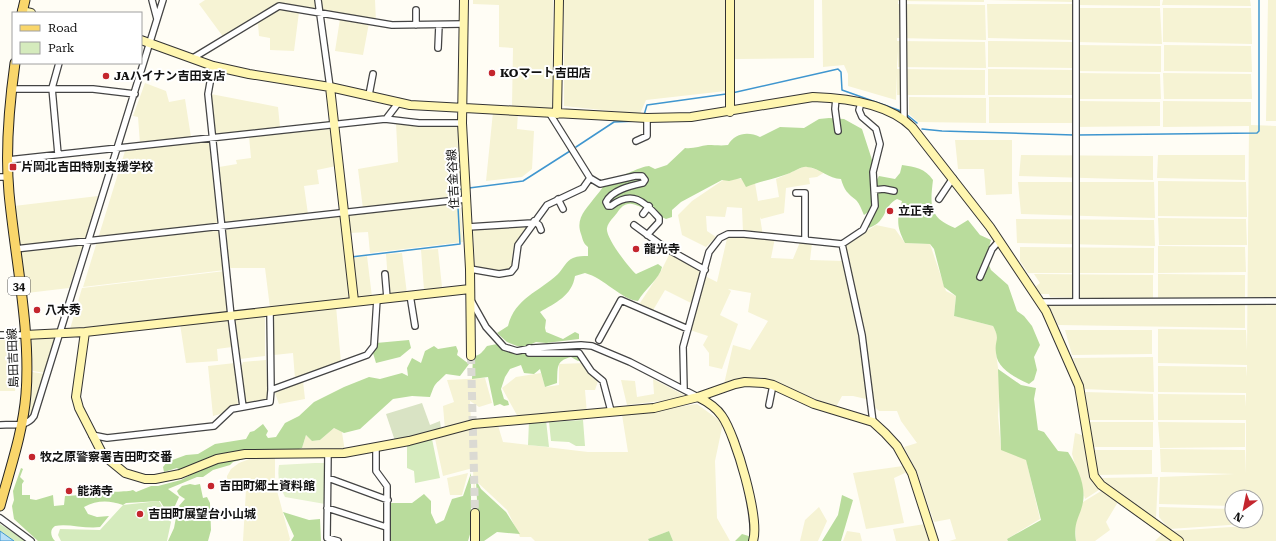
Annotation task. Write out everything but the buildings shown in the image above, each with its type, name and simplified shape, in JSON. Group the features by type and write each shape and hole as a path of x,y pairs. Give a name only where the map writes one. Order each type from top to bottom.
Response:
{"main road":[{"path":"24,0 25,12"},
{"name":"島田吉田線","path":"0,506 22,425 26,386 25,334 15,249 4,177 8,160 4,143 15,64"}],"street":[{"path":"152,0 158,20"},
{"path":"0,425 22,425 30,422 34,416 163,0"},
{"path":"318,0 330,87 354,301"},
{"name":"住吉金谷線","path":"464,0 462,195 468,227 471,356"},
{"path":"559,0 554,114 590,178 600,184 635,176 642,176 645,180 643,183 620,190 609,197 606,202 608,206 611,206 620,200 633,197 649,206 659,218 659,222 647,235"},
{"path":"730,0 730,112"},
{"path":"903,0 904,115 1000,241 1040,302 1079,386 1094,476 1101,485 1179,541"},
{"path":"1076,0 1076,300"},
{"path":"193,58 279,6 392,25 463,24"},
{"path":"416,10 416,25"},
{"path":"438,48 439,25"},
{"path":"142,40 213,66 249,74 330,87 410,105 644,118 691,117 813,98 836,98 904,115"},
{"path":"58,154 52,88 59,64"},
{"path":"213,66 208,94 223,226 231,316 243,407"},
{"path":"369,95 373,74"},
{"path":"11,89 93,89 135,94"},
{"path":"836,98 835,109 838,131"},
{"path":"386,119 399,102"},
{"path":"684,389 683,347 709,252 720,238 728,234 744,234 842,244 863,230 875,206 873,172 880,144 876,128 862,117 859,110 861,104"},
{"path":"636,141 647,136 644,118"},
{"path":"8,160 386,119 419,123 462,123"},
{"path":"470,269 499,274 511,272 514,267 518,244 533,222 547,206 583,188 590,178"},
{"path":"939,199 953,178"},
{"path":"874,190 884,189 894,192"},
{"path":"796,192 805,193 805,240"},
{"path":"15,249 344,213 462,195"},
{"path":"558,200 563,209"},
{"path":"643,214 649,206"},
{"path":"468,227 533,222 540,225 541,230"},
{"path":"634,225 647,235 704,270"},
{"path":"980,277 992,249 1000,241"},
{"path":"842,244 862,335 873,422"},
{"path":"384,274 387,298"},
{"path":"0,335 85,332 470,288"},
{"path":"410,295 415,326"},
{"path":"470,298 486,327 504,347 517,351 529,348 581,345 592,346 630,362 710,403 727,424 749,495 755,523 753,541"},
{"path":"271,390 367,355 374,346 377,299"},
{"path":"599,340 621,300 688,329"},
{"path":"1040,302 1076,300 1276,301"},
{"path":"92,435 107,438 214,426 232,409 270,402 270,311"},
{"path":"85,332 76,397 79,408 102,455 125,472 145,479 155,479 180,474 217,459 245,454 328,453 376,448 473,424 654,408 698,397 745,382 773,385 814,404 873,422 897,446 912,473 934,541"},
{"path":"529,348 530,353 579,353 591,371 603,381 611,411"},
{"path":"768,405 773,385"},
{"path":"376,448 376,471 387,486 387,541"},
{"path":"328,453 327,538 338,541"},
{"path":"328,478 388,500"},
{"path":"327,508 386,527"},
{"path":"475,513 475,541"},
{"path":"0,518 31,541"}],"shaded area":[{"path":"205,0 375,0 376,22 369,23 363,55 335,51 340,19 299,12 294,51 270,50 270,38 259,36 258,24 224,38 199,4"},
{"path":"473,0 553,0 552,109 512,106 513,48 499,47 499,5 473,4"},
{"path":"564,0 725,0 726,91 646,100 640,114 564,106"},
{"path":"735,0 814,0 814,58 735,59"},
{"path":"822,0 984,0 984,2 898,1 898,4 985,5 986,40 897,38 897,41 985,42 986,68 898,67 897,51 897,69 985,70 985,95 897,95 897,74 896,100 848,86 848,74 844,65 823,67"},
{"path":"987,0 1160,0 1160,6 1076,5 1076,8 1160,8 1162,44 1076,42 1076,45 1161,46 1161,72 1076,71 1076,73 1160,74 1161,99 1077,99 1077,101 1160,102 1160,126 1073,127 1072,123 989,123 989,97 1073,98 1073,95 988,95 988,69 1073,70 1073,68 988,67 988,41 1073,42 1073,40 988,38 987,4 1072,4 1072,2"},
{"path":"1163,0 1250,0 1251,6 1162,5"},
{"path":"1268,0 1276,0 1276,121 1266,121"},
{"path":"1163,8 1251,8 1252,44 1163,42"},
{"path":"1164,45 1251,46 1252,72 1164,71"},
{"path":"1163,73 1251,74 1252,99 1164,99"},
{"path":"145,83 166,91 169,102 185,99 191,137 140,144 138,117 133,116"},
{"path":"211,94 278,107 280,127 213,136"},
{"path":"909,97 986,98 986,123 918,122 909,114"},
{"path":"1163,101 1251,102 1251,125 1276,126 1276,541 1182,541 1170,531 1224,527 1224,529 1264,529 1264,489 1224,489 1224,506 1159,504 1160,477 1235,474 1161,472 1160,449 1245,450 1246,474 1246,420 1158,420 1158,394 1245,395 1246,407 1246,393 1158,392 1158,366 1246,367 1246,377 1247,365 1158,363 1158,329 1246,330 1247,351 1249,126 1163,127"},
{"path":"493,112 518,113 517,129 534,131 532,169 522,177 486,181"},
{"path":"396,123 457,125 463,198 363,209 358,169 398,162"},
{"path":"331,129 336,166 317,170 319,184 304,186 308,214 224,223 219,167 237,164 236,160 251,158 249,136"},
{"path":"955,140 1012,140 1012,194 986,195 984,169 958,169"},
{"path":"209,141 211,143 225,270 83,287 125,151"},
{"path":"1021,155 1153,156 1153,180 1019,176"},
{"path":"1158,155 1245,155 1245,180 1157,178"},
{"path":"805,166 825,172 817,177 809,178 810,184 786,188 784,213 761,219 760,217 763,236 775,238 771,258 793,259 800,242 812,243 810,260 845,261 843,246 876,225 895,229 905,243 930,244 946,291 956,296 954,316 993,326 998,336 996,353 1000,382 998,416 1001,449 1026,459 1040,519 1007,539 1008,541 949,541 956,539 950,519 934,522 917,472 904,447 917,443 901,421 897,411 879,411 866,399 853,396 842,396 836,407 761,377 724,384 733,345 750,350 768,321 748,312 751,293 728,289 731,291 720,315 738,324 722,369 709,366 709,353 703,345 708,336 690,330 703,275 717,282 728,234 743,232 742,208 727,207 725,217 706,216 707,231 716,237 706,247 682,235 678,215 692,201 726,178 743,179 755,183 758,201 779,197 776,179"},
{"path":"1158,181 1246,182 1247,217 1158,216"},
{"path":"1018,182 1154,182 1155,218 1021,214"},
{"path":"98,196 85,240 18,246 14,206"},
{"path":"460,201 463,242 370,253 368,232 349,233 347,215"},
{"path":"341,216 351,295 347,299 270,308 265,268 229,268 225,230"},
{"path":"1158,218 1246,219 1247,245 1159,245"},
{"path":"1016,219 1154,220 1155,246 1017,243"},
{"path":"529,225 514,245 512,268 506,271 475,268 473,229"},
{"path":"83,245 69,288 27,293 20,252"},
{"path":"1158,246 1245,247 1246,272 1158,273"},
{"path":"1020,247 1154,248 1154,273 1028,273 1020,261"},
{"path":"438,249 442,287 424,290 421,250"},
{"path":"402,253 407,294 389,295 386,254"},
{"path":"670,253 705,268 691,303 665,290 652,312 638,306 661,271"},
{"path":"367,256 372,297 359,298 355,296 352,258"},
{"path":"225,271 228,312 70,329 82,288"},
{"path":"1034,274 1153,275 1153,300 1050,297 1049,294 1040,294 1035,287 1040,283"},
{"path":"1158,274 1245,275 1245,299 1158,300"},
{"path":"1245,303 1245,328 1058,325 1048,304"},
{"path":"336,306 341,363 295,379 293,353 274,355 272,313"},
{"path":"265,315 265,356 240,359 235,318"},
{"path":"229,318 232,347 217,349 218,361 186,363 180,324"},
{"path":"1065,330 1152,330 1152,354 1072,355"},
{"path":"55,337 46,373 33,371 31,338"},
{"path":"0,340 20,340 15,391 0,391"},
{"path":"1153,357 1154,392 1083,389 1073,358"},
{"path":"266,360 268,400 245,404 240,365 242,365 243,362"},
{"path":"235,363 238,405 232,406 224,413 213,416 208,366"},
{"path":"586,363 599,378 595,390 585,390 587,414 518,417 502,388 516,377 541,373 545,387 559,385 559,364"},
{"path":"32,372 45,374 33,414 28,420"},
{"path":"485,378 492,403 479,407 470,401 471,422 445,430 443,406 454,402 447,380"},
{"path":"653,379 684,395 678,399 627,405 621,380 635,381 637,397 654,394"},
{"path":"303,381 305,399 279,404 275,393"},
{"path":"1085,392 1153,394 1154,420 1089,420"},
{"path":"697,404 723,423 715,461 717,518 730,541 673,541 669,531 648,539 649,541 535,541 531,537 520,537 507,510 475,480 474,498 473,468 443,476 434,434 497,422 503,442 588,452 628,452 622,415"},
{"path":"1087,422 1153,422 1153,447 1091,447"},
{"path":"1158,422 1245,423 1245,447 1160,448"},
{"path":"334,428 342,432 345,452 300,450 306,435 312,441 320,440"},
{"path":"1075,433 1085,436 1102,488 1085,499 1072,454"},
{"path":"1092,450 1152,450 1152,474 1096,475"},
{"path":"275,457 275,481 227,485 227,476 231,469 239,463 252,458"},
{"path":"903,466 907,472 894,478 904,523 866,529 853,473"},
{"path":"468,473 462,495 450,495 447,478"},
{"path":"1158,477 1156,519 1103,484 1099,478"},
{"path":"276,487 290,539 289,541 243,541 246,489"},
{"path":"1106,488 1118,502 1106,522 1110,530 1095,541 1076,541 1075,521 1083,502"},
{"path":"819,507 827,521 818,541 800,541 805,520"},
{"path":"1159,507 1224,509 1224,525 1169,529 1159,517"},
{"path":"925,524 930,541 896,541 893,529"},
{"path":"847,531 860,533 862,541 843,541"},
{"path":"1162,534 1172,541 1155,541"}],"green space":[{"path":"819,119 844,119 862,129 873,163 874,185 879,176 895,179 900,173 902,165 919,169 927,173 933,180 933,210 940,220 955,228 968,220 980,235 991,240 986,258 991,270 1008,285 1017,311 1024,316 1032,326 1040,345 1034,357 1037,370 1034,380 1029,384 1018,379 1000,364 996,353 997,335 993,326 954,316 956,296 944,287 934,249 930,244 905,243 902,237 898,222 902,201 897,199 892,202 879,222 869,228 868,216 871,210 864,215 860,205 845,189 841,179 837,179 816,169 807,167 746,187 741,178 729,181 722,180 681,202 672,210 672,217 666,219 635,205 630,204 623,206 607,228 607,232 613,245 628,266 636,274 658,264 662,267 655,280 638,301 626,297 599,279 585,273 575,276 567,294 540,312 546,320 546,332 563,339 575,332 579,334 579,339 546,343 536,342 525,347 507,342 497,333 508,326 511,316 522,302 558,274 568,261 577,257 588,256 588,247 583,241 580,228 581,218 586,209 606,184 640,168 649,166 655,169 667,165 685,148 708,145 728,145 734,138 742,134 751,134 760,137 780,127 804,128"},
{"path":"409,340 411,348 400,357 376,363 373,353 376,343"},
{"path":"502,343 519,349 549,351 565,350 563,352 574,355 582,360 578,361 571,357 562,361 558,366 557,383 545,387 540,369 534,374 524,373 521,365 510,369 505,377 501,389 504,399 508,401 509,405 504,406 500,404 494,406 488,377 472,379 473,356 479,354 487,346"},
{"path":"434,346 438,349 456,346 458,351 457,355 469,364 460,376 446,374 433,388 430,397 412,396 393,399 360,429 344,433 334,428 320,440 312,441 306,435 302,448 299,449 297,453 238,454 182,472 177,468 164,472 163,467 167,462 186,455 198,454 215,444 246,439 250,432 254,431 263,424 268,431 266,435 268,438 276,437 285,423 299,416 314,402 344,387 369,377 380,379 402,373 408,376 407,368 412,358 421,363 425,351"},
{"path":"998,369 1021,385 1036,388 1034,399 1038,430 1044,432 1058,451 1068,452 1075,463 1082,482 1084,496 1075,529 1076,541 1008,541 1007,539 1041,520 1026,460 1001,450"},
{"path":"422,403 430,425 440,421 441,429 396,444 386,414"},
{"path":"546,420 549,447 528,445 529,421"},
{"path":"583,420 585,446 576,446 569,442 551,441 549,422"},
{"path":"432,439 440,478 415,483 414,471 407,468 407,446"},
{"path":"247,458 213,470 203,477 197,477 168,489 179,497 170,517 160,501 126,503 123,505 113,502 98,502 84,507 88,514 97,517 109,516 100,527 65,525 55,526 52,529 51,534 55,541 38,541 14,519 12,506 14,500 13,491 21,468 23,469 20,477 24,481 22,484 22,495 30,495 30,499 36,500 53,495 54,506 64,505 65,496 82,495 83,490 96,492 121,492 133,490 136,492 151,486 158,486 181,480 198,471 229,459"},
{"path":"326,463 325,504 285,497 279,482 279,465"},
{"path":"471,473 471,531 468,541 390,541 389,525 391,503 412,503 424,494 431,501 431,513 436,524 444,520 452,499 463,496"},
{"path":"476,480 481,489 506,512 520,534 497,532 484,541 479,541"},
{"path":"200,484 203,498 207,497 210,503 211,530 208,541 168,541 174,528 178,507 185,499 179,495 177,491 182,486"},
{"path":"842,495 853,500 841,541 822,541 838,515"},
{"path":"159,501 171,522 167,541 61,541 58,535 60,529 100,530 123,505"},
{"path":"283,512 309,520 320,519 321,541 291,541 294,536"},
{"path":"0,524 26,541 0,541"},
{"path":"669,531 673,541 649,541 648,539"},
{"path":"742,534 752,537 751,541 735,541"}],"water":[{"path":"0,531 14,541 0,541"}],"waterway":[{"path":"1077,135 1257,133 1259,131 1259,0"},
{"path":"732,93 838,69 841,72 842,90 901,111"},
{"path":"644,115 647,105 726,94"},
{"path":"906,114 917,123"},
{"path":"576,147 614,122 639,121"},
{"path":"922,129 942,131 1074,135"},
{"path":"469,188 523,181 570,151"},
{"path":"351,257 460,244 457,189 463,189"}],"tunnel":[{"path":"471,356 475,513"}],"place":[{"name":"KOマート吉田店","path":"492,73"},
{"name":"JAハイナン吉田支店","path":"106,76"},
{"name":"片岡北吉田特別支援学校","path":"13,167"},
{"name":"立正寺","path":"890,211"},
{"name":"龍光寺","path":"636,249"},
{"name":"八木秀","path":"37,310"},
{"name":"牧之原警察署吉田町交番","path":"32,457"},
{"name":"吉田町郷土資料館","path":"211,486"},
{"name":"能満寺","path":"69,491"},
{"name":"吉田町展望台小山城","path":"140,514"}]}
